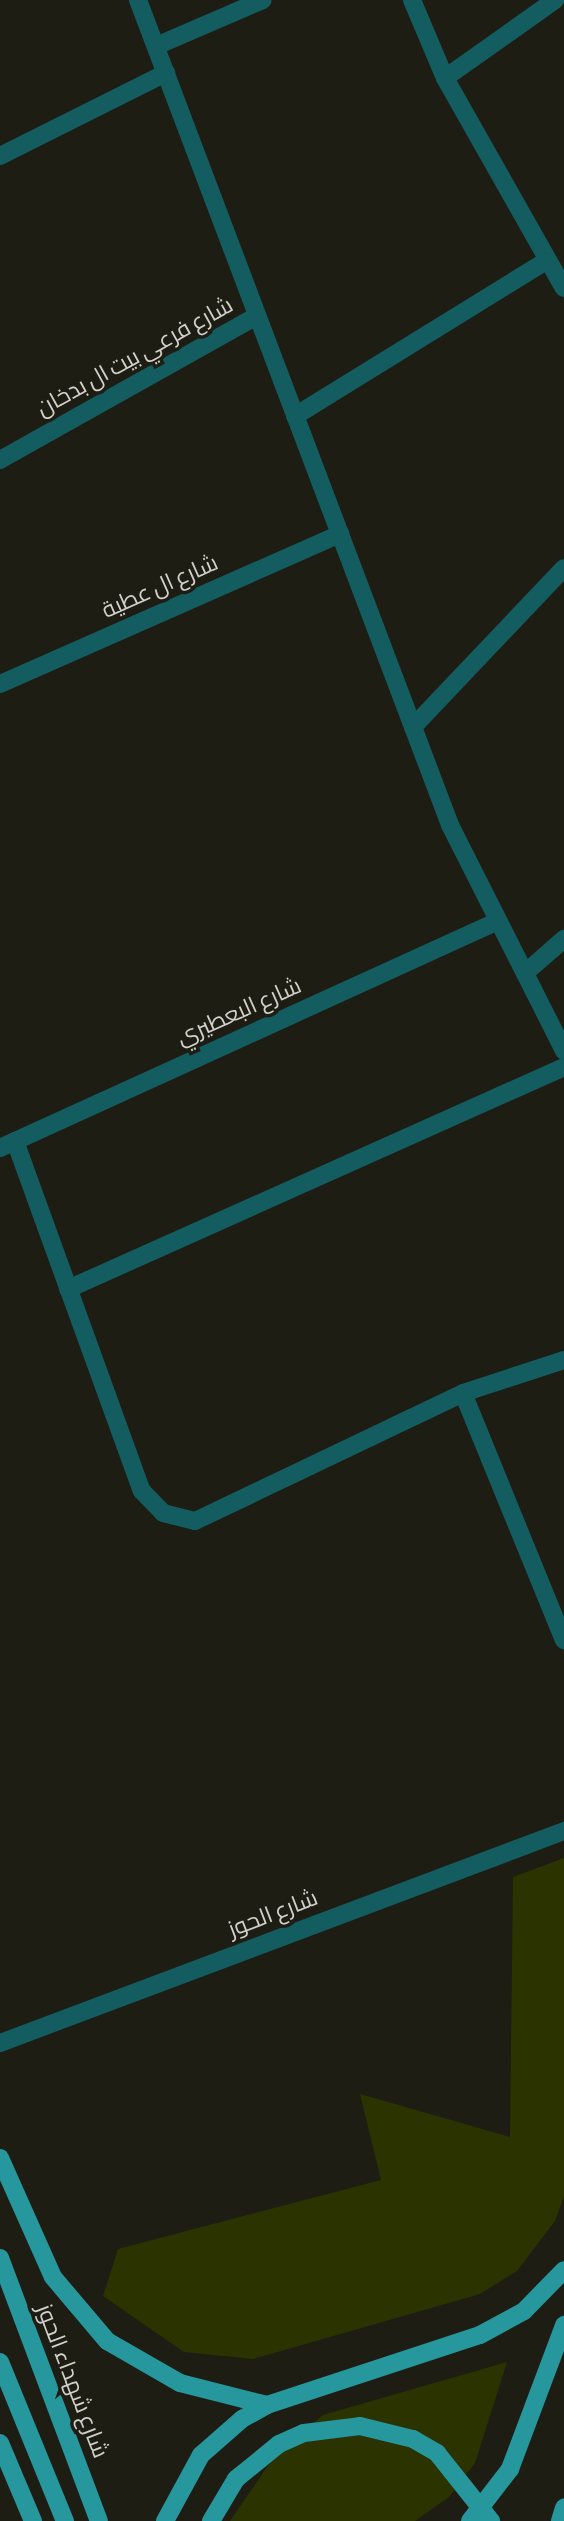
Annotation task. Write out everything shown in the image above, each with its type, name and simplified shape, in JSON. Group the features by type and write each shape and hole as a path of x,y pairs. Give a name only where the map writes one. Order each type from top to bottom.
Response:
{"main road":[{"path":"0,2158 53,2277 107,2341 180,2384 267,2404"},
{"name":"شارع شهداء الحوز","path":"0,2258 99,2521"},
{"path":"165,2521 201,2455 267,2404 480,2335 524,2311 564,2270"},
{"path":"470,2521 526,2436 564,2325"},
{"path":"0,2362 65,2521"},
{"path":"211,2521 236,2479 279,2444 304,2433 360,2426 413,2439 437,2453 491,2521"},
{"path":"0,2443 33,2521"},
{"path":"560,2521 564,2508"}],"street":[{"path":"138,0 450,825 564,1051"},
{"path":"156,46 263,0"},
{"path":"412,0 445,78 544,262 564,288"},
{"path":"445,78 555,0"},
{"path":"0,156 166,73"},
{"path":"295,416 544,262"},
{"name":"شارع فرعي بيت ال بدخان","path":"0,460 257,316"},
{"name":"شارع ال عطية","path":"0,684 340,534"},
{"path":"413,727 564,568"},
{"name":"شارع البعطيري","path":"8,1144 498,921"},
{"path":"525,973 564,939"},
{"path":"68,1289 564,1067"},
{"path":"8,1144 68,1289 142,1490 163,1513 195,1521 463,1393 564,1360"},
{"path":"463,1393 564,1640"},
{"name":"شارع الحوز","path":"0,2043 564,1831"}],"green space":[{"path":"564,1858 564,2196 555,2221 517,2271 480,2294 253,2359 184,2352 103,2296 118,2249 381,2180 360,2094 510,2137 513,1877"},
{"path":"507,2362 475,2463 449,2497 415,2521 230,2521 274,2457 323,2415"}]}
